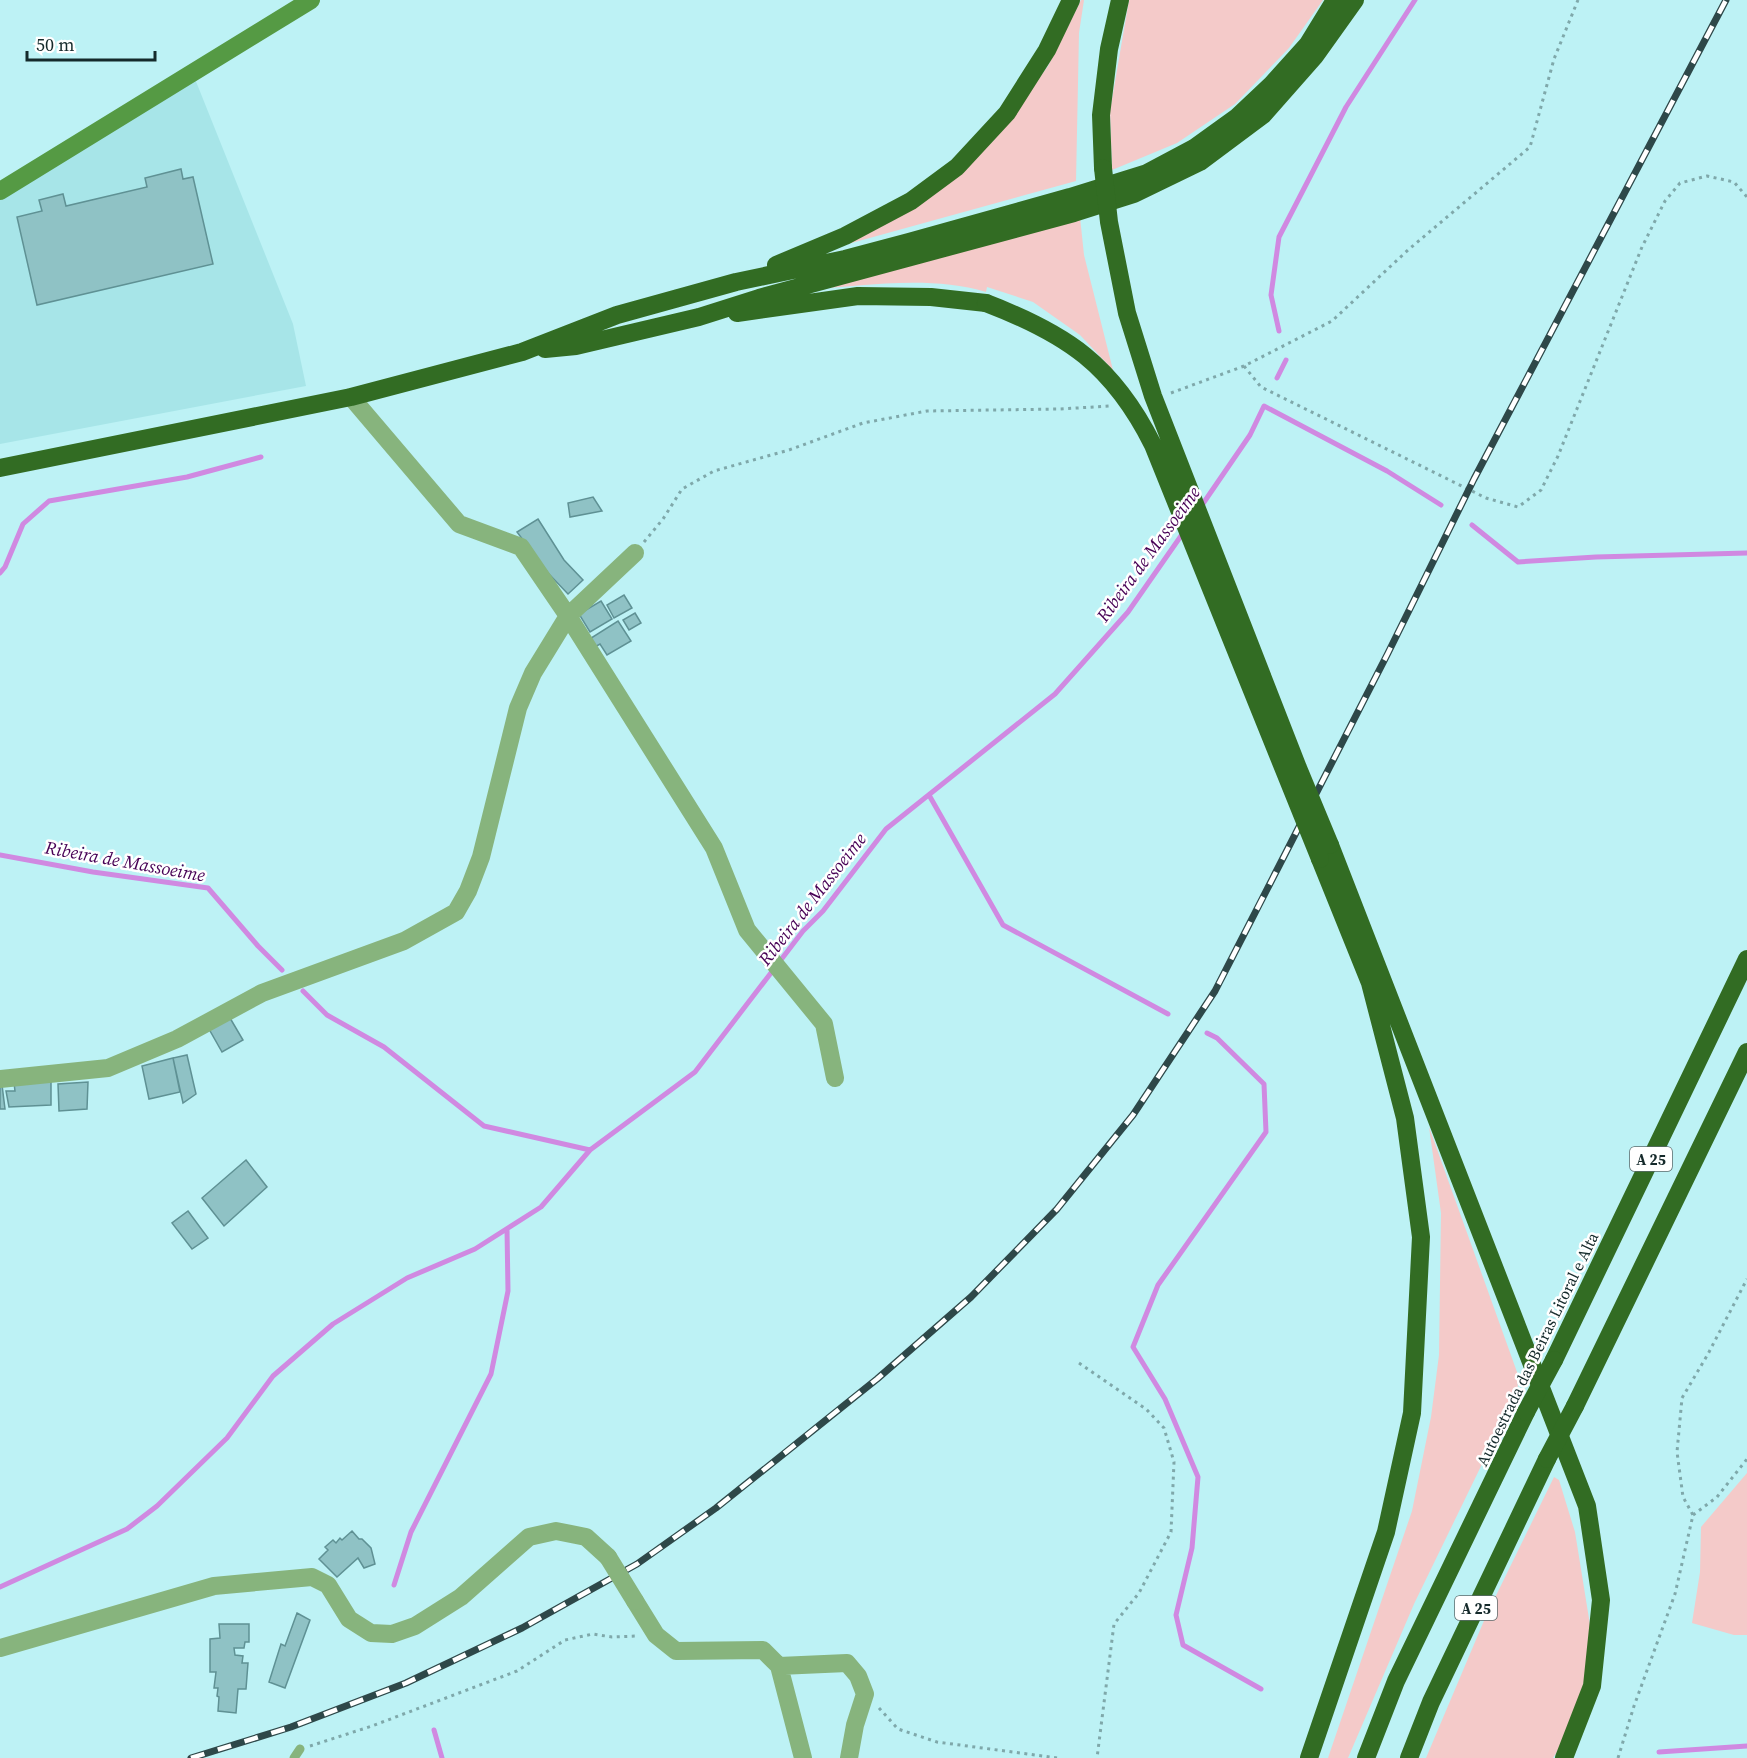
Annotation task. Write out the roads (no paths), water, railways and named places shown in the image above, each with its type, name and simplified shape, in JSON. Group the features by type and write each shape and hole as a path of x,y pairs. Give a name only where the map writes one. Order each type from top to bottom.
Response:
{"highway":[{"path":"736,282 845,236 911,201 957,167 1007,113 1047,50 1071,0"},
{"path":"1120,0 1109,49 1101,115 1103,168 1109,222 1127,313 1153,396 1294,757 1370,983 1405,1118 1421,1237 1412,1413 1386,1532 1309,1758"},
{"path":"0,468 351,397 522,352 617,315 736,282 909,242 1070,198 1147,173 1194,148 1237,117 1272,84 1308,44 1335,0"},
{"path":"522,352 576,346 699,317 759,298 1074,213 1134,194 1200,162 1263,115 1315,56 1354,0"},
{"path":"699,317 769,310 858,296 931,297 986,303 1025,318 1055,334 1092,360 1120,390 1138,415 1153,445 1325,852 1587,1506 1601,1600 1592,1686 1564,1758"},
{"name":"Autoestrada das Beiras Litoral e Alta","path":"1366,1758 1396,1681 1526,1412 1554,1360 1747,958"},
{"name":"A 25","path":"1408,1758 1431,1702 1547,1459 1747,1052"}],"main road":[{"path":"0,191 311,0"}],"street":[{"path":"351,397 459,524 521,548 568,616 714,848 747,930 824,1024 835,1078"},
{"path":"0,1079 108,1068 177,1039 262,993 404,941 456,912 468,891 481,857 518,708 533,673 568,616 635,553"},
{"path":"0,1648 214,1586 312,1577 328,1585 349,1619 371,1634 392,1634 415,1626 461,1598 529,1537 556,1531 586,1537 608,1557 656,1635 676,1651 763,1650 779,1666 803,1758"},
{"path":"779,1666 847,1663 858,1676 865,1694 855,1725 849,1758"}],"lane":[{"path":"294,1758 300,1749"}],"waterway":[{"name":"Ribeira de Massoeime","path":"1279,331 1271,295 1279,237 1346,107 1415,0"},
{"name":"Ribeira de Massoeime","path":"1277,378 1286,360"},
{"path":"1200,508 1250,435 1264,406 1387,471 1441,505"},
{"path":"0,573 5,567 23,524 49,501 187,477 261,457"},
{"path":"1472,525 1518,562 1596,557 1747,553"},
{"name":"Ribeira de Massoeime","path":"303,991 327,1015 384,1047 484,1126 590,1150 695,1072 803,931 823,911 886,829 1055,694 1128,612 1183,533"},
{"path":"929,795 1003,925 1168,1014"},
{"name":"Ribeira de Massoeime","path":"0,855 93,872 208,888 282,970"},
{"path":"1207,1033 1217,1038 1264,1084 1266,1132 1158,1285 1133,1347 1165,1399 1198,1477 1192,1548 1176,1615 1183,1645 1261,1689"},
{"path":"0,1587 127,1529 157,1506 227,1438 273,1376 333,1324 407,1278 475,1249 541,1207 590,1150"},
{"path":"394,1585 411,1532 491,1374 508,1291 507,1229"},
{"path":"434,1730 442,1758"},
{"path":"1659,1752 1747,1746"}],"railway":[{"path":"191,1758 291,1727 406,1683 522,1628 637,1564 716,1508 877,1379 971,1297 1057,1209 1133,1115 1215,991 1388,653 1474,479 1726,0"}]}
